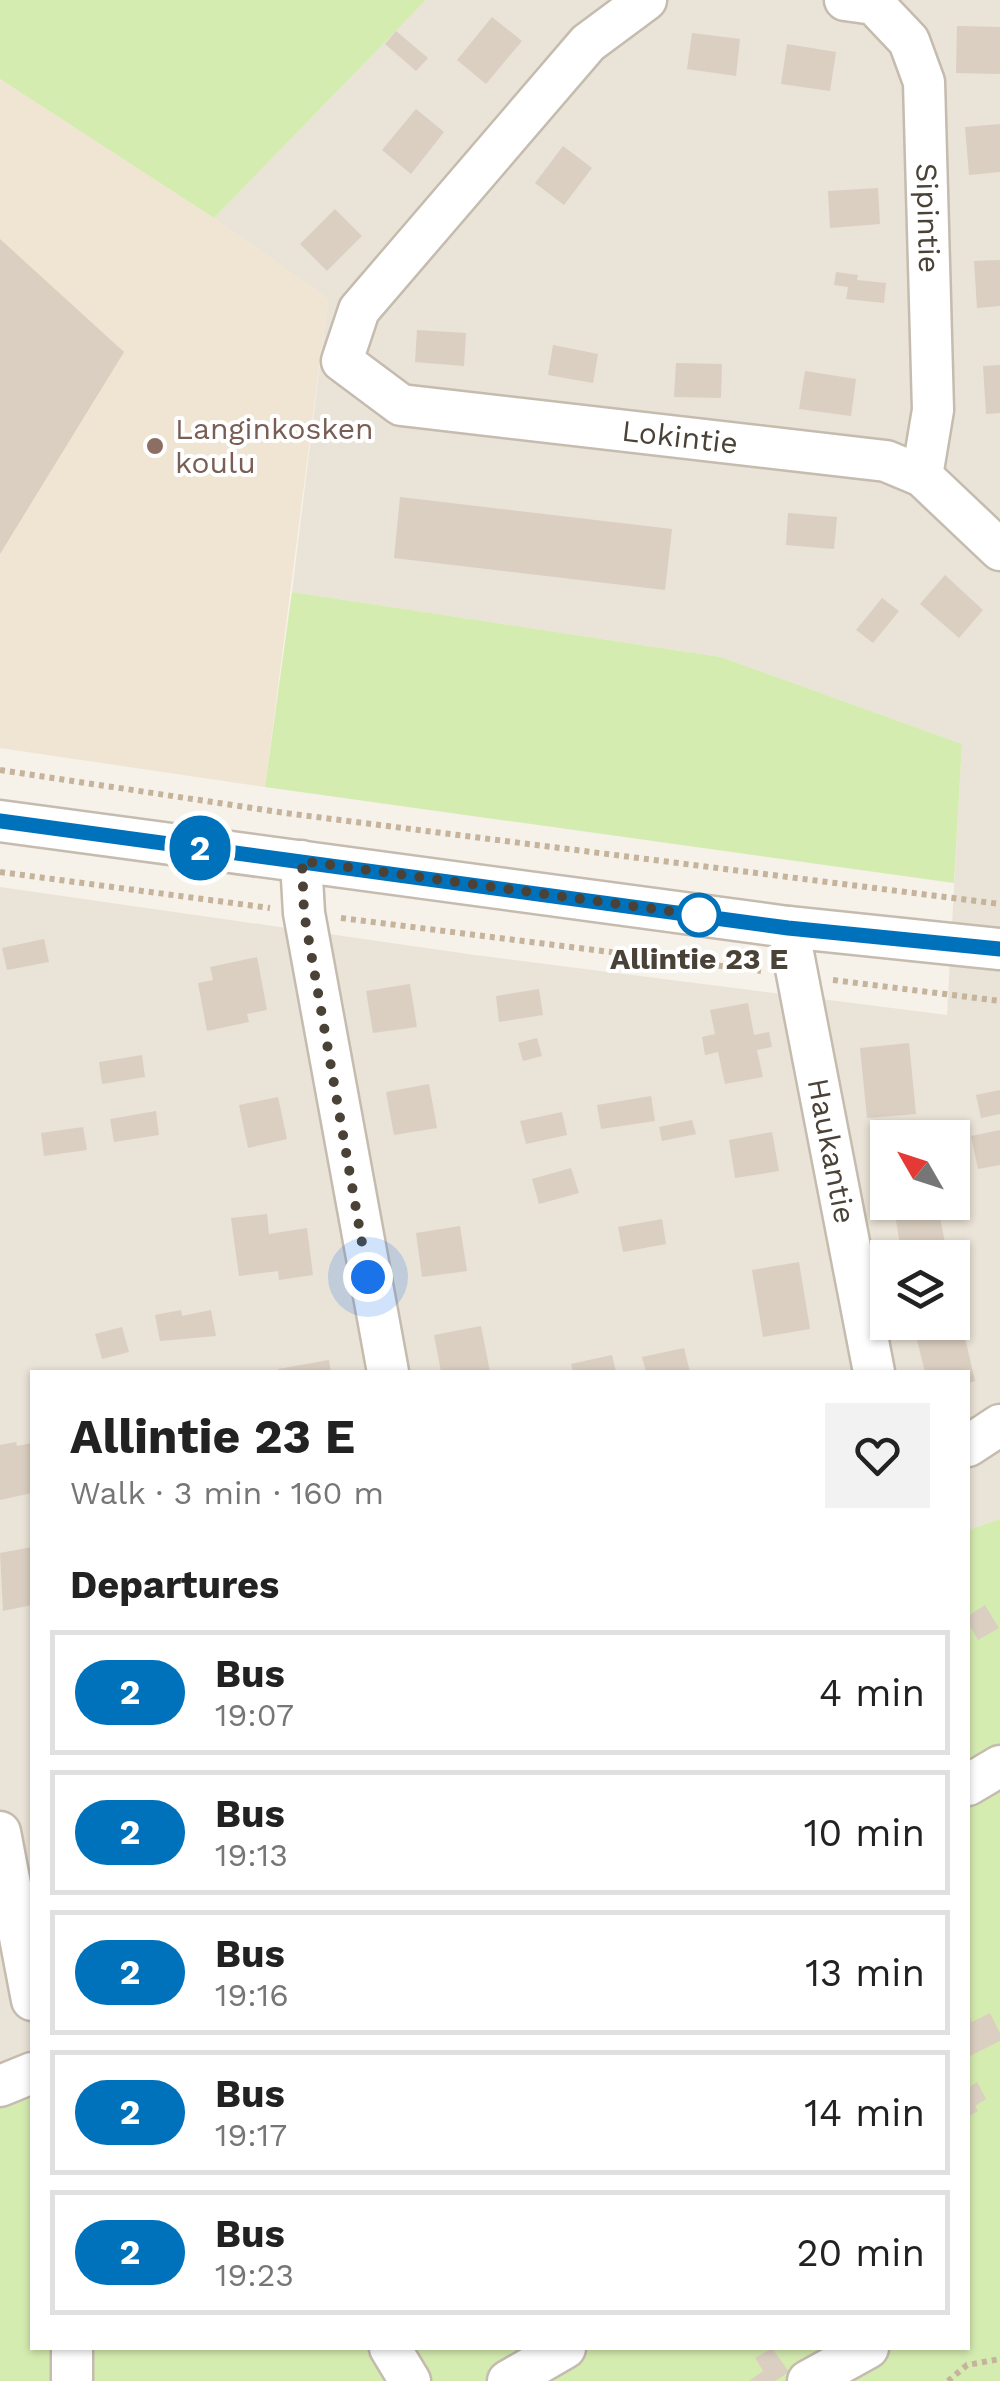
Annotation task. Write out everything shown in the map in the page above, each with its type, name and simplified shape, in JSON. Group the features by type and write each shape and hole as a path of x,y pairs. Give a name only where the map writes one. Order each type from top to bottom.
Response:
{"street":[{"name":"Lokintie","path":"646,0 588,43 358,310 342,361 401,405 886,460 922,476 1000,550"},
{"name":"Sipintie","path":"845,0 874,4 909,41 924,82 933,410 922,476"},
{"path":"0,821 788,928 1000,949"},
{"path":"302,861 304,913 388,1370"},
{"name":"Haukantie","path":"788,928 874,1370"},
{"path":"970,1445 1000,1425"},
{"path":"970,1784 1000,1766"},
{"path":"0,1832 30,1990"},
{"path":"0,2086 30,2074"},
{"path":"72,2350 72,2381"},
{"path":"391,2350 410,2381"},
{"path":"508,2381 562,2350"},
{"path":"808,2381 864,2350"}],"path":[{"path":"0,770 286,813 1000,904"},
{"path":"0,872 1000,1001"},
{"path":"948,2381 967,2364 1000,2359"}],"shaded area":[{"path":"426,0 1000,0 1000,1519 970,1529 970,1370 30,1370 30,2096 0,2107 0,887 475,955 947,1015 962,744 721,657 292,592 328,299 214,218"},
{"name":"Langinkosken koulu","path":"0,79 214,218 328,299 265,787 0,748"}],"green space":[{"path":"0,0 426,0 214,218 0,79"},
{"path":"292,592 721,657 962,744 954,883 265,787"},
{"path":"1000,1519 1000,2381 423,2381 405,2350 970,2350 970,1529"},
{"path":"30,2096 30,2350 373,2350 391,2381 0,2381 0,2107"}],"building":[{"path":"492,17 522,41 486,84 457,60"},
{"path":"957,26 1000,27 1000,74 956,73"},
{"path":"396,31 428,58 416,71 385,44"},
{"path":"692,33 740,39 736,76 687,69"},
{"path":"787,44 836,52 830,91 781,84"},
{"path":"416,109 444,132 411,174 382,150"},
{"path":"1000,124 1000,172 969,175 965,127"},
{"path":"563,146 592,168 564,205 535,183"},
{"path":"878,188 880,224 830,228 828,191"},
{"path":"335,209 362,236 327,271 300,244"},
{"path":"0,239 124,352 0,554"},
{"path":"1000,260 1000,306 977,308 974,261"},
{"path":"836,272 858,275 857,280 886,283 884,303 846,299 848,287 834,285"},
{"path":"417,330 466,333 464,366 415,362"},
{"path":"553,345 598,354 593,383 548,375"},
{"path":"676,363 722,364 721,398 674,397"},
{"path":"1000,365 1000,413 986,414 983,366"},
{"path":"805,371 856,379 851,416 799,409"},
{"path":"400,497 672,529 665,590 394,558"},
{"path":"788,513 837,517 834,549 786,545"},
{"path":"945,575 983,610 959,638 920,604"},
{"path":"882,598 899,611 873,643 856,630"},
{"path":"44,939 49,962 7,970 2,948"},
{"path":"257,957 267,1010 247,1014 249,1022 207,1031 198,983 213,980 210,967"},
{"path":"410,984 417,1027 373,1033 366,991"},
{"path":"539,989 543,1015 499,1022 496,996"},
{"path":"748,1003 754,1035 769,1032 772,1047 757,1050 763,1077 725,1084 718,1052 705,1055 702,1037 715,1034 710,1010"},
{"path":"537,1038 542,1056 523,1061 518,1043"},
{"path":"909,1043 916,1114 867,1118 860,1048"},
{"path":"142,1055 145,1077 102,1084 99,1062"},
{"path":"429,1084 437,1128 394,1135 386,1092"},
{"path":"1000,1090 1000,1114 981,1118 976,1095"},
{"path":"651,1096 655,1121 601,1129 597,1105"},
{"path":"278,1097 287,1139 248,1148 239,1105"},
{"path":"156,1111 159,1135 114,1142 110,1119"},
{"path":"562,1112 567,1135 526,1144 520,1121"},
{"path":"692,1120 696,1134 662,1141 659,1127"},
{"path":"83,1127 87,1150 44,1156 41,1133"},
{"path":"1000,1130 1000,1165 978,1169 971,1136"},
{"path":"772,1132 779,1171 735,1178 729,1140"},
{"path":"571,1168 579,1193 539,1204 532,1179"},
{"path":"267,1214 269,1234 307,1228 313,1275 279,1280 278,1271 239,1276 231,1218"},
{"path":"662,1219 666,1244 623,1252 618,1227"},
{"path":"896,1220 941,1220 944,1240 899,1240"},
{"path":"460,1226 467,1271 422,1277 416,1233"},
{"path":"799,1262 810,1329 763,1337 752,1270"},
{"path":"181,1310 182,1316 211,1310 216,1336 160,1341 155,1315"},
{"path":"481,1326 490,1370 441,1370 434,1335"},
{"path":"122,1327 129,1352 102,1359 95,1334"},
{"path":"917,1340 965,1340 975,1381 970,1382 970,1370 924,1370"},
{"path":"684,1348 690,1370 645,1370 642,1357"},
{"path":"612,1355 616,1370 572,1370 571,1364"},
{"path":"329,1360 331,1370 278,1370"},
{"path":"30,1443 30,1493 0,1500 0,1445"},
{"path":"30,1547 30,1605 3,1611 0,1553"},
{"path":"985,1605 999,1628 978,1640 970,1626 970,1615"},
{"path":"990,2013 1000,2041 970,2056 970,2017 972,2022"},
{"path":"977,2082 986,2099 975,2106 978,2111 970,2116 970,2087"},
{"path":"773,2350 789,2372 775,2381 749,2381 763,2371 755,2358"}],"bus line":[{"name":"2","path":"0,821 788,928 1000,949"}],"place":[{"name":"Langinkosken koulu","path":"155,446"},
{"name":"Allintie 23 E","path":"699,915"}],"route":[{"path":"368,1277 304,913 302,861 713,917 699,915"}]}
